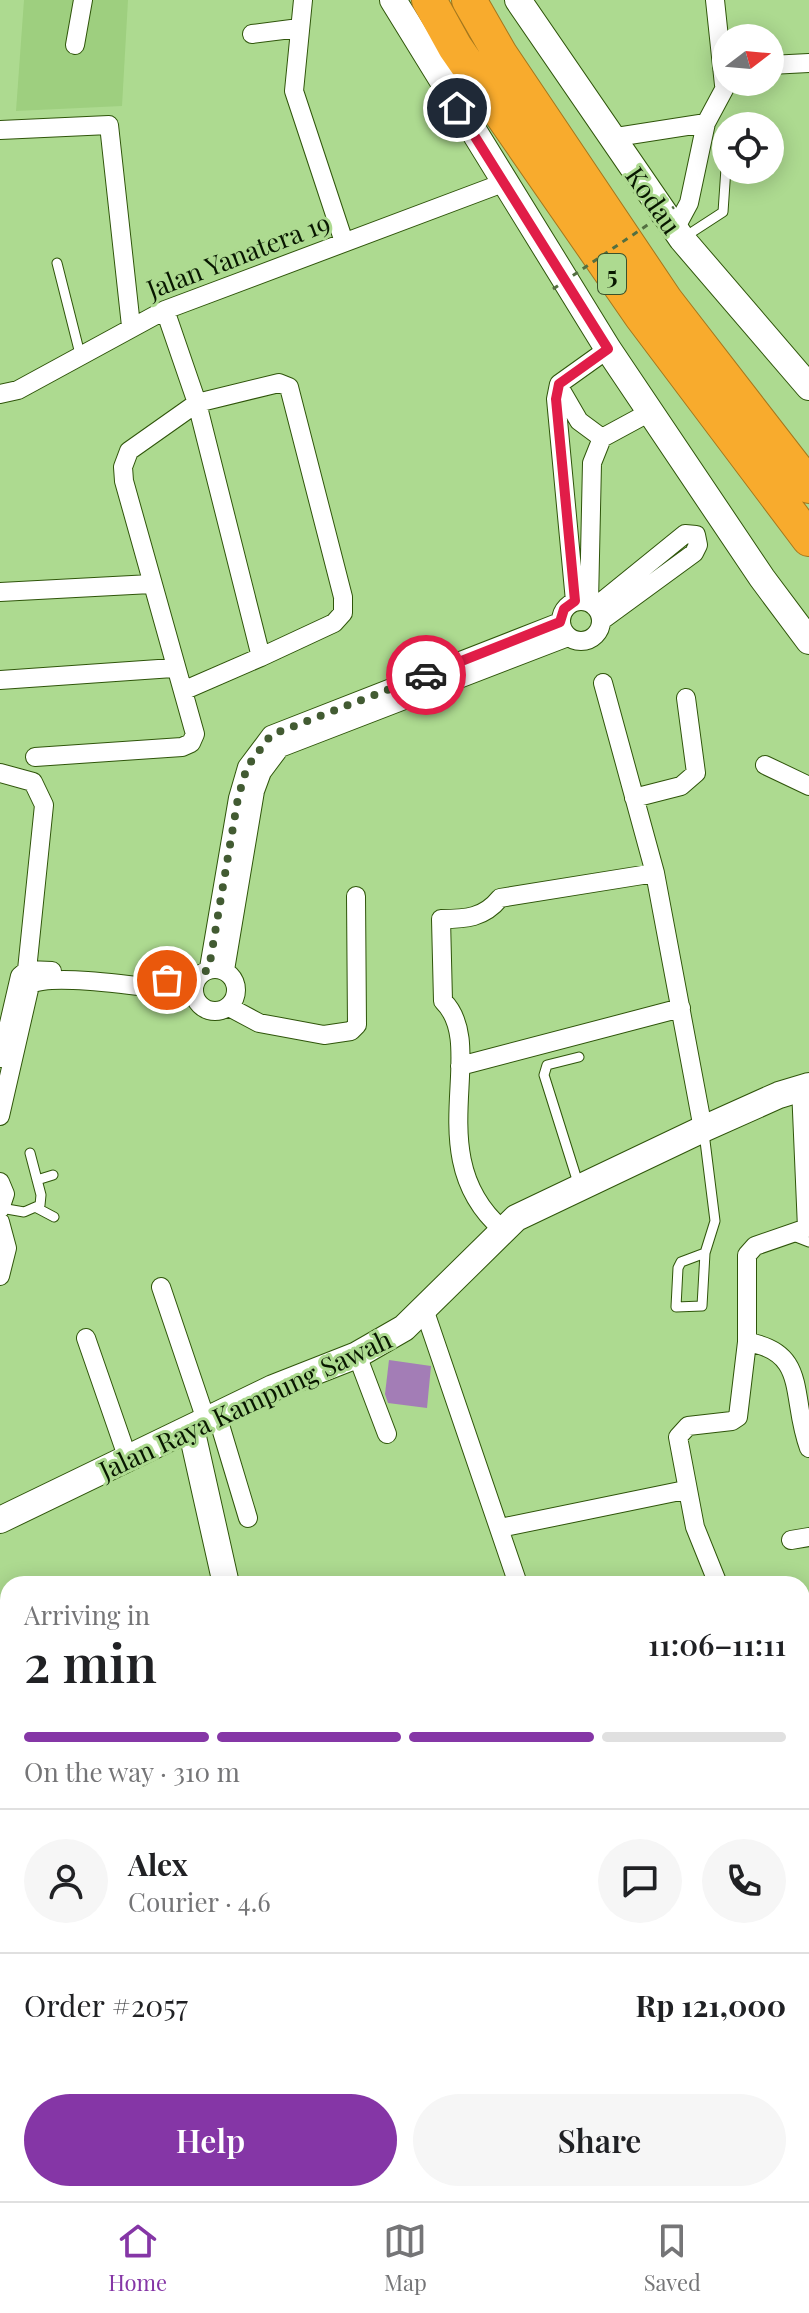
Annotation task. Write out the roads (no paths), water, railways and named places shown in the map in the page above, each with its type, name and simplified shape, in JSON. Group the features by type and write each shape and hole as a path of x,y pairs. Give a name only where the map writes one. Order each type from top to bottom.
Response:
{"highway":[{"name":"5","path":"429,0 455,47 642,317 809,539"},
{"name":"5","path":"469,0 500,54 666,301 809,486"}],"street":[{"path":"75,45 83,0"},
{"path":"303,0 294,91 344,242"},
{"path":"393,0 608,349 762,578 809,641"},
{"name":"Kodau","path":"518,0 610,138 809,387"},
{"path":"715,0 718,24"},
{"path":"252,34 299,28"},
{"path":"784,64 809,63"},
{"path":"677,225 689,203 706,123 720,96"},
{"path":"610,138 706,123"},
{"path":"0,130 109,125 131,326"},
{"name":"Jalan Yanatera 19","path":"0,394 18,390 165,310 503,183"},
{"path":"165,310 197,403 261,657"},
{"path":"564,630 578,641 589,639 598,632 590,608 564,480 556,399 559,384 608,349"},
{"path":"35,757 182,747 191,743 195,734 185,690 173,668 123,467 129,451 197,403 279,383 289,387 343,597 343,613 334,623 185,690"},
{"path":"559,384 570,410 602,438"},
{"path":"590,608 592,463 602,438 650,412"},
{"path":"564,480 590,481"},
{"path":"564,630 564,609 590,608 694,553 698,545 696,535 685,534 590,608"},
{"path":"0,592 151,584"},
{"path":"0,1116 30,985 58,979 194,988 217,969 255,791 271,758 280,748 564,630"},
{"path":"0,680 173,668"},
{"path":"603,683 655,873 708,1136"},
{"path":"634,798 681,786 696,773 686,698"},
{"path":"765,765 809,786"},
{"path":"0,773 33,782 44,805 27,970 18,982 0,1061"},
{"path":"502,1229 484,1213 466,1178 456,1132 460,1066 451,1008 443,1001 441,919 478,917 490,910 500,898 655,873"},
{"path":"229,1007 259,1023 324,1035 351,1031 357,1025 356,896"},
{"path":"194,988 201,1007 215,1012 229,1007 236,995 235,980 217,969"},
{"path":"27,970 194,988"},
{"path":"460,1066 681,1008"},
{"path":"715,1576 685,1490 679,1432 688,1426 737,1419 747,1342 747,1255 755,1246 803,1231 809,1223 796,1090"},
{"name":"Jalan Raya Kampung Sawah","path":"0,1520 273,1388 357,1355 404,1328 516,1218 708,1136 796,1090"},
{"path":"0,1182 5,1194 0,1209"},
{"path":"0,1222 7,1248 0,1276"},
{"path":"161,1287 205,1421 248,1518"},
{"path":"424,1309 515,1576"},
{"path":"86,1338 128,1459"},
{"path":"747,1342 772,1346 790,1358 799,1377 809,1448"},
{"path":"357,1355 387,1434"},
{"path":"205,1421 225,1576"},
{"path":"500,1528 685,1490"}],"lane":[{"path":"677,225 723,212 725,184"},
{"path":"57,263 80,354"},
{"path":"579,1057 547,1065 544,1075 570,1167 580,1189"},
{"path":"753,1120 780,1106 796,1090"},
{"path":"705,1253 687,1259 678,1268 676,1307 702,1306 705,1253 715,1221 708,1136"},
{"path":"0,1209 24,1212 37,1208 41,1201 30,1153"},
{"path":"37,1180 53,1175"},
{"path":"37,1208 54,1217"},
{"path":"791,1235 809,1242"}]}
